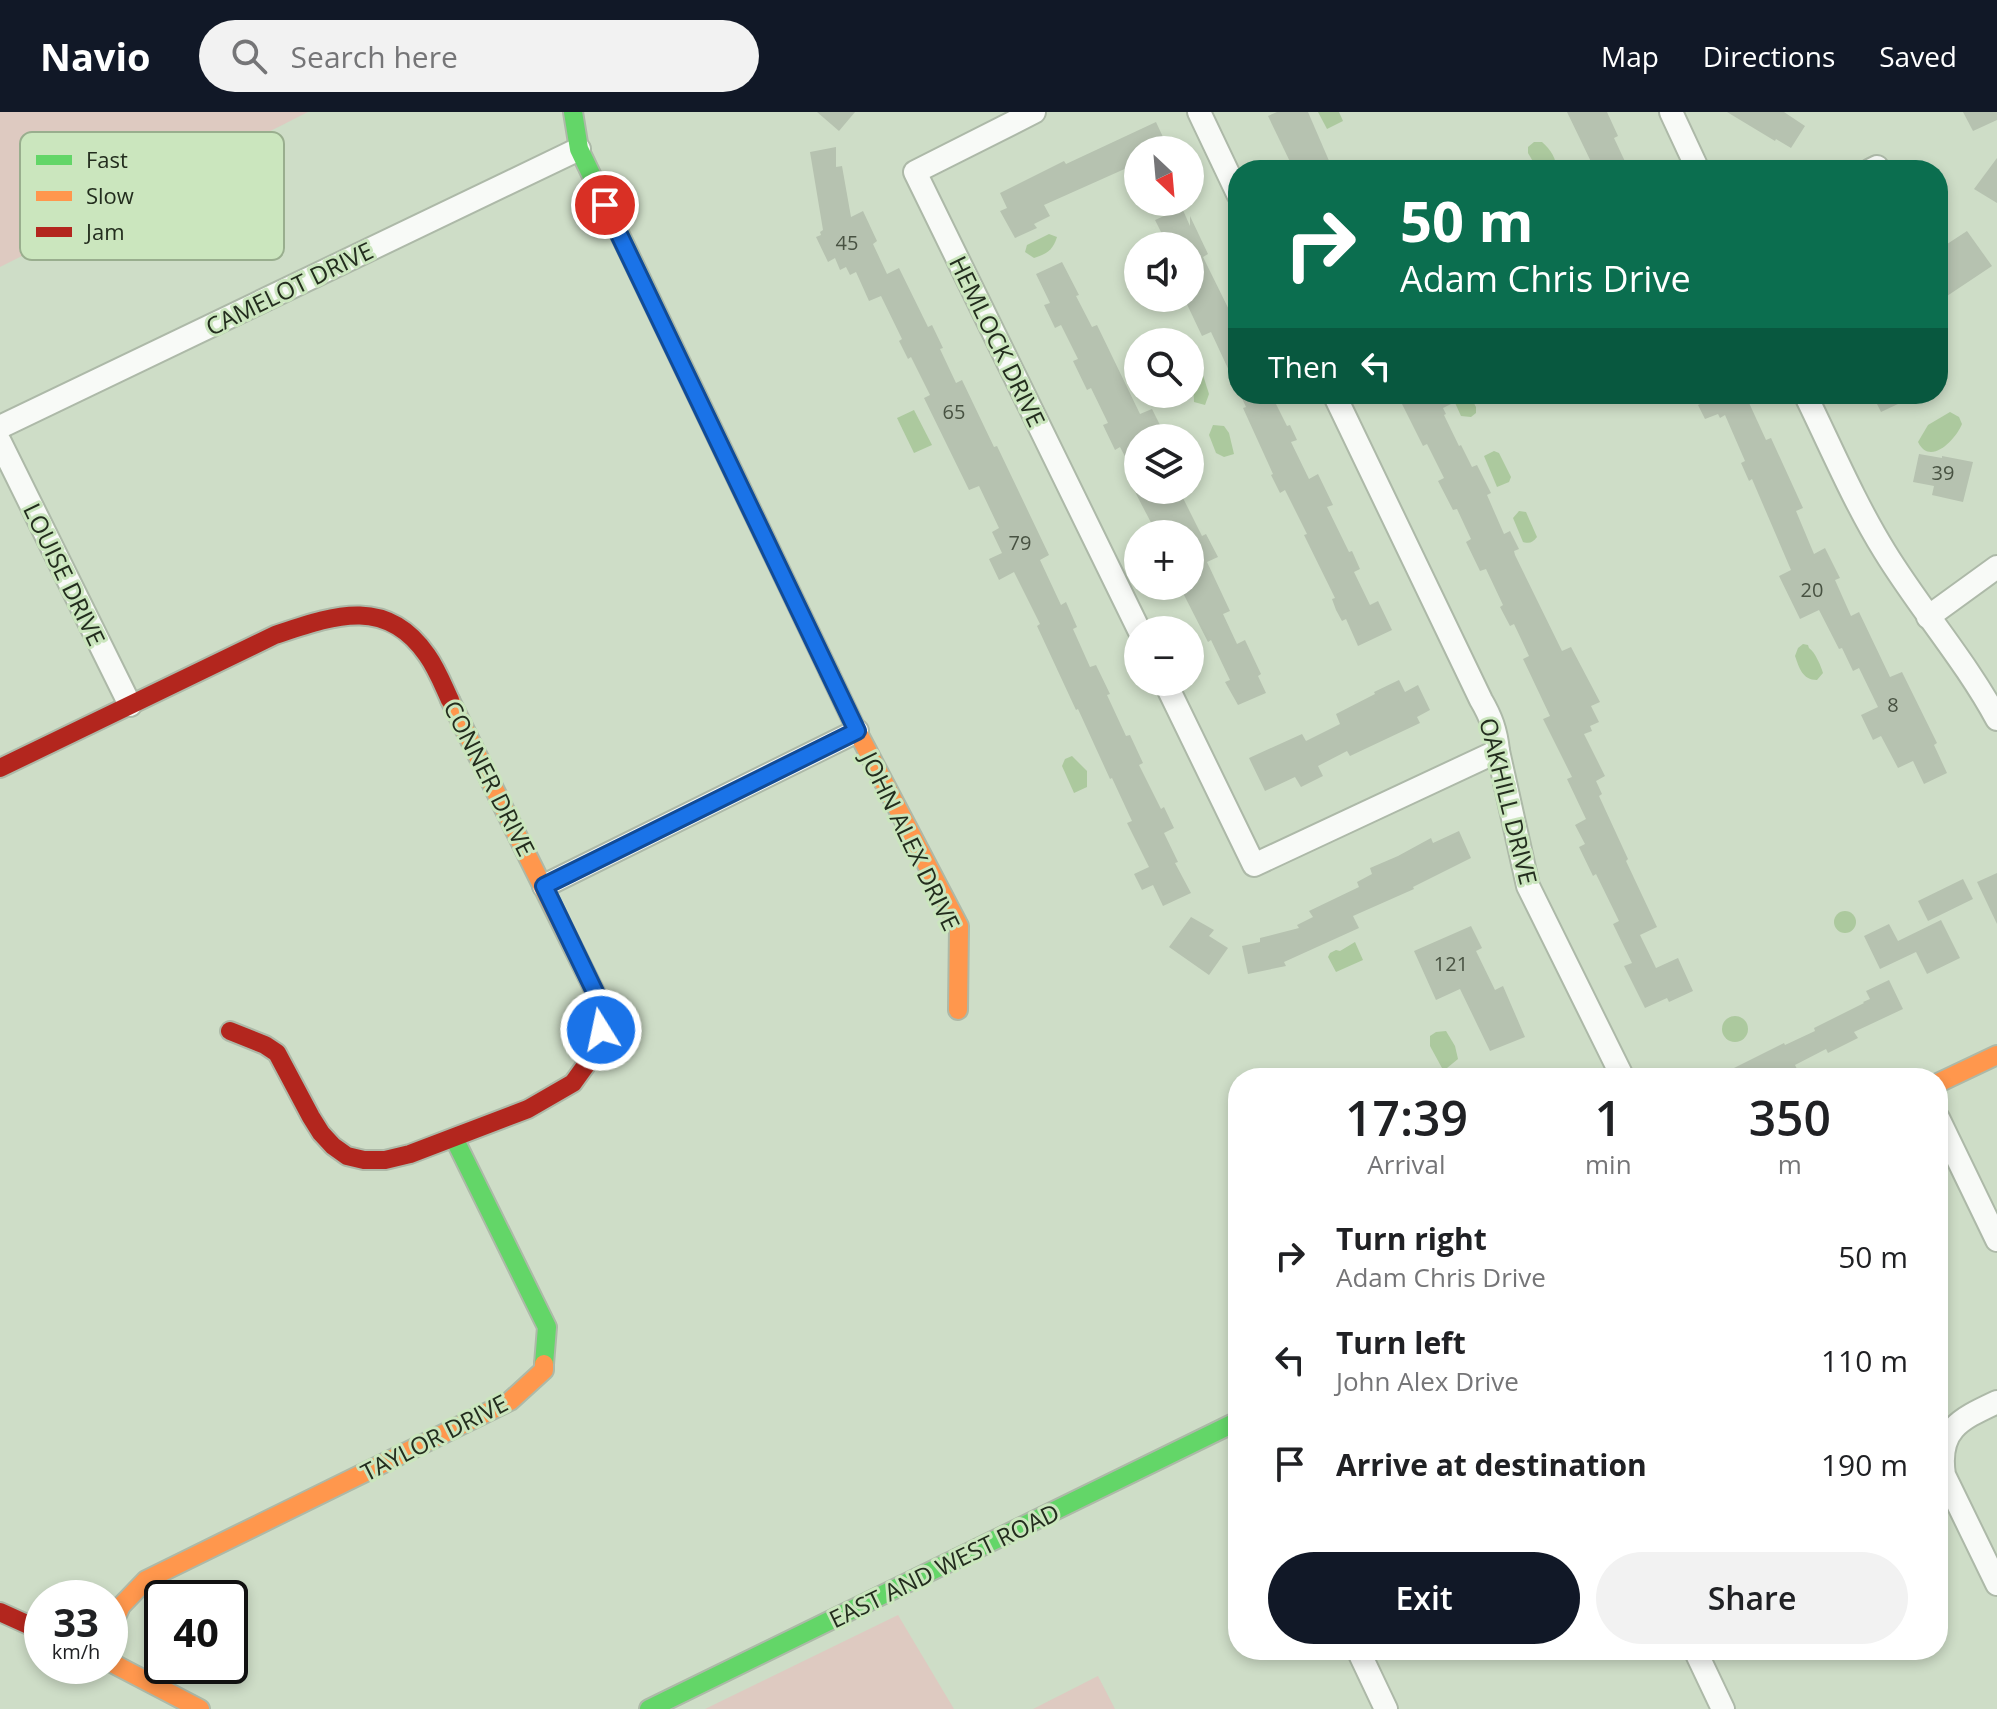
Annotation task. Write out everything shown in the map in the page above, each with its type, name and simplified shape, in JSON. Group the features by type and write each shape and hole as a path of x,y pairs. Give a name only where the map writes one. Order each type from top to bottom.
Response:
{"street":[{"name":"JOHN ALEX DRIVE","path":"573,112 579,149 857,731 959,926 958,1010"},
{"name":"HEMLOCK DRIVE","path":"1034,112 915,172 1132,616"},
{"path":"1199,112 1228,173"},
{"path":"1671,112 1693,160"},
{"name":"CAMELOT DRIVE","path":"0,427 579,149"},
{"name":"OAKHILL DRIVE","path":"1339,404 1491,716 1528,886 1618,1068"},
{"path":"1810,404 1876,537 1997,719"},
{"name":"LOUISE DRIVE","path":"0,442 130,705"},
{"path":"1928,617 1997,567"},
{"name":"CONNER DRIVE","path":"0,768 275,635 323,619 350,614 384,619 411,636 428,656 596,994 601,1030 586,1065 573,1083 528,1109 390,1161 372,1162 336,1149 321,1135 277,1052 230,1031"},
{"path":"1172,696 1254,865 1498,751"},
{"path":"544,886 857,731"},
{"path":"1948,1078 1997,1055"},
{"name":"TAYLOR DRIVE","path":"128,1599 146,1580 510,1401 544,1370 547,1327 454,1138"},
{"path":"1948,1139 1997,1240"},
{"path":"1948,1437 1966,1417 1997,1402"},
{"name":"EAST AND WEST ROAD","path":"649,1709 1228,1426"},
{"path":"1948,1483 1997,1584"},
{"path":"0,1612 24,1623"},
{"path":"1363,1660 1386,1709"},
{"path":"1700,1660 1723,1709"},
{"path":"128,1671 200,1709"}],"shaded area":[{"path":"0,112 308,112 268,132 20,132 20,257 0,267"},
{"path":"1318,112 1339,112 1343,121 1327,129"},
{"path":"1534,142 1542,142 1554,160 1532,160 1528,147"},
{"path":"1049,234 1057,237 1049,251 1034,258 1025,252 1027,245"},
{"path":"1204,378 1209,394 1204,405"},
{"path":"1456,404 1474,404 1476,413 1471,417 1461,416"},
{"path":"914,410 932,445 914,453 897,418"},
{"path":"1950,412 1959,417 1962,424 1954,437 1936,451 1923,449 1918,442 1928,425"},
{"path":"1213,425 1224,426 1234,454 1224,457 1216,453 1209,435"},
{"path":"1494,451 1499,453 1511,477 1509,482 1497,487 1484,456"},
{"path":"1519,511 1526,512 1537,537 1528,543 1523,542 1513,518"},
{"path":"1803,644 1808,645 1821,667 1823,673 1817,680 1805,675 1798,664 1795,656"},
{"path":"1072,756 1087,771 1087,787 1074,793 1062,766 1065,759"},
{"path":"1845,911 1853,914 1856,922 1853,930 1845,933 1837,930 1834,922 1837,914"},
{"path":"1355,942 1363,960 1336,972 1328,957 1330,953"},
{"path":"1735,1016 1744,1020 1748,1029 1744,1038 1735,1042 1726,1038 1722,1029 1726,1020"},
{"path":"1446,1031 1458,1059 1447,1068 1442,1068 1430,1046 1430,1036"},
{"path":"898,1615 954,1709 705,1709"},
{"path":"1098,1676 1115,1709 1033,1709"}],"building":[{"path":"817,112 855,112 839,131"},
{"path":"1277,112 1308,112 1329,160 1289,160 1268,116"},
{"path":"1567,112 1607,112 1624,160 1590,160"},
{"path":"1727,112 1784,112 1805,126 1791,148"},
{"path":"1963,112 1997,112 1997,120 1973,131"},
{"path":"1156,122 1162,136 1126,136"},
{"path":"1124,137 1124,169 1044,205 1050,216 1034,224 1037,228 1015,238 1000,211 1007,208 1000,193 1064,161 1066,164"},
{"path":"836,147 836,167 842,166 851,217 863,211 877,241 873,244 887,274 899,268 928,327 932,325 956,383 962,380 994,447 997,446 1049,555 1040,560 1061,605 1066,602 1077,627 1073,629 1090,667 1096,665 1126,736 1130,735 1143,763 1139,765 1174,828 1164,833 1191,893 1163,906 1153,885 1142,890 1134,874 1149,867 1127,823 1132,821 1076,710 1037,626 1040,624 1014,572 999,580 989,559 1002,553 992,532 999,528 979,486 969,490 924,398 930,395 911,357 908,359 899,341 902,339 881,296 869,301 856,272 850,275 846,267 840,270 835,258 828,262 816,237 823,230 810,152"},
{"path":"1997,158 1997,203 1974,189"},
{"path":"1164,216 1186,216 1190,226 1190,216 1198,232 1161,232 1155,220"},
{"path":"1967,231 1992,266 1948,295 1948,243"},
{"path":"1204,259 1228,308 1228,369 1211,332 1204,335 1204,328 1198,328 1191,312 1204,312"},
{"path":"1062,262 1092,327 1097,325 1124,381 1124,408 1137,408 1140,414 1152,409 1160,424 1124,424 1124,455 1120,447 1115,450 1103,425 1108,423 1091,388 1087,390 1073,361 1078,359 1061,325 1055,328 1044,305 1050,303 1036,274"},
{"path":"1245,404 1276,404 1287,426 1290,425 1297,440 1291,442 1309,479 1318,474 1333,505 1327,507 1360,569 1354,572 1370,605 1378,601 1392,630 1358,646 1346,619 1342,621 1336,610 1332,599 1335,598 1285,490 1280,493 1271,475 1243,408 1246,407"},
{"path":"1402,404 1451,404 1443,408 1444,415 1459,446 1472,467 1477,465 1491,493 1487,495 1504,534 1510,531 1519,549 1514,551 1515,555 1562,651 1571,647 1600,702 1591,706 1599,722 1590,726 1592,731 1584,734 1605,776 1596,781 1602,794 1599,796 1657,927 1640,935 1656,968 1678,958 1693,991 1645,1008 1624,966 1632,963 1613,924 1619,921 1579,847 1585,844 1575,825 1586,819 1567,779 1572,777 1543,719 1550,716 1523,659 1529,656 1514,624 1510,626 1500,607 1503,605 1486,569 1480,571 1466,542 1471,539 1457,509 1453,510 1438,481 1444,478 1427,444 1423,446"},
{"path":"1750,404 1766,440 1771,438 1803,508 1796,511 1814,554 1825,548 1840,578 1835,580 1851,616 1859,612 1890,677 1902,672 1937,743 1934,745 1947,773 1924,784 1913,761 1898,768 1881,736 1873,740 1861,715 1878,707 1859,668 1853,671 1819,610 1800,619 1779,576 1791,570 1752,479 1749,481 1741,463 1745,461 1725,415 1705,419 1698,405"},
{"path":"1877,404 1898,404 1881,412"},
{"path":"1919,454 1973,462 1963,502 1932,495 1934,486 1913,482"},
{"path":"1141,504 1186,504 1194,520 1150,520"},
{"path":"1206,534 1218,557 1207,562 1230,611 1223,614 1237,644 1245,640 1266,693 1238,705 1225,682 1230,680 1211,640 1208,642 1204,634 1204,616 1195,616 1187,600 1204,600"},
{"path":"1399,680 1405,692 1418,685 1430,710 1417,717 1420,723 1350,756 1347,751 1318,766 1323,776 1301,787 1295,777 1265,791 1249,758 1302,734 1306,741 1340,724 1336,714"},
{"path":"1459,831 1471,858 1414,889 1353,916 1359,928 1284,962 1286,966 1248,974 1242,946 1299,928 1297,925 1313,917 1309,911 1359,887 1357,882 1372,874 1370,868 1431,838 1433,843"},
{"path":"1997,873 1997,924 1977,882"},
{"path":"1963,879 1973,899 1928,921 1918,901"},
{"path":"1191,917 1214,930 1209,936 1228,948 1209,975 1169,947"},
{"path":"1941,920 1960,958 1927,974 1916,952 1880,969 1864,936 1889,924 1898,941"},
{"path":"1471,926 1482,948 1476,951 1495,990 1503,986 1525,1037 1490,1051 1460,989 1436,1000 1414,951"},
{"path":"1889,980 1903,1009 1854,1032 1858,1038 1828,1053 1826,1049 1795,1065 1796,1068 1734,1068 1815,1031 1814,1028 1864,1003 1870,999 1866,991"}],"traffic: fast":[{"path":"573,112 579,149 829,672"},
{"path":"454,1138 547,1327 544,1364"},
{"path":"649,1709 1228,1426"}],"traffic: slow":[{"path":"829,672 959,926 958,1010"},
{"path":"450,700 596,994 601,1030 586,1065"},
{"path":"1948,1078 1997,1055"},
{"path":"128,1599 146,1580 510,1401 544,1370 544,1364"},
{"path":"128,1671 200,1709"}],"traffic: jam":[{"path":"0,768 275,635 337,617 376,617 394,624 411,636 431,660 450,700"},
{"path":"230,1031 277,1053 321,1133 347,1156 364,1160 385,1160 410,1154 528,1109 573,1083 586,1065"},
{"path":"0,1612 24,1623"}],"route":[{"path":"601,1030 596,994 544,886 857,731 605,205"}]}
